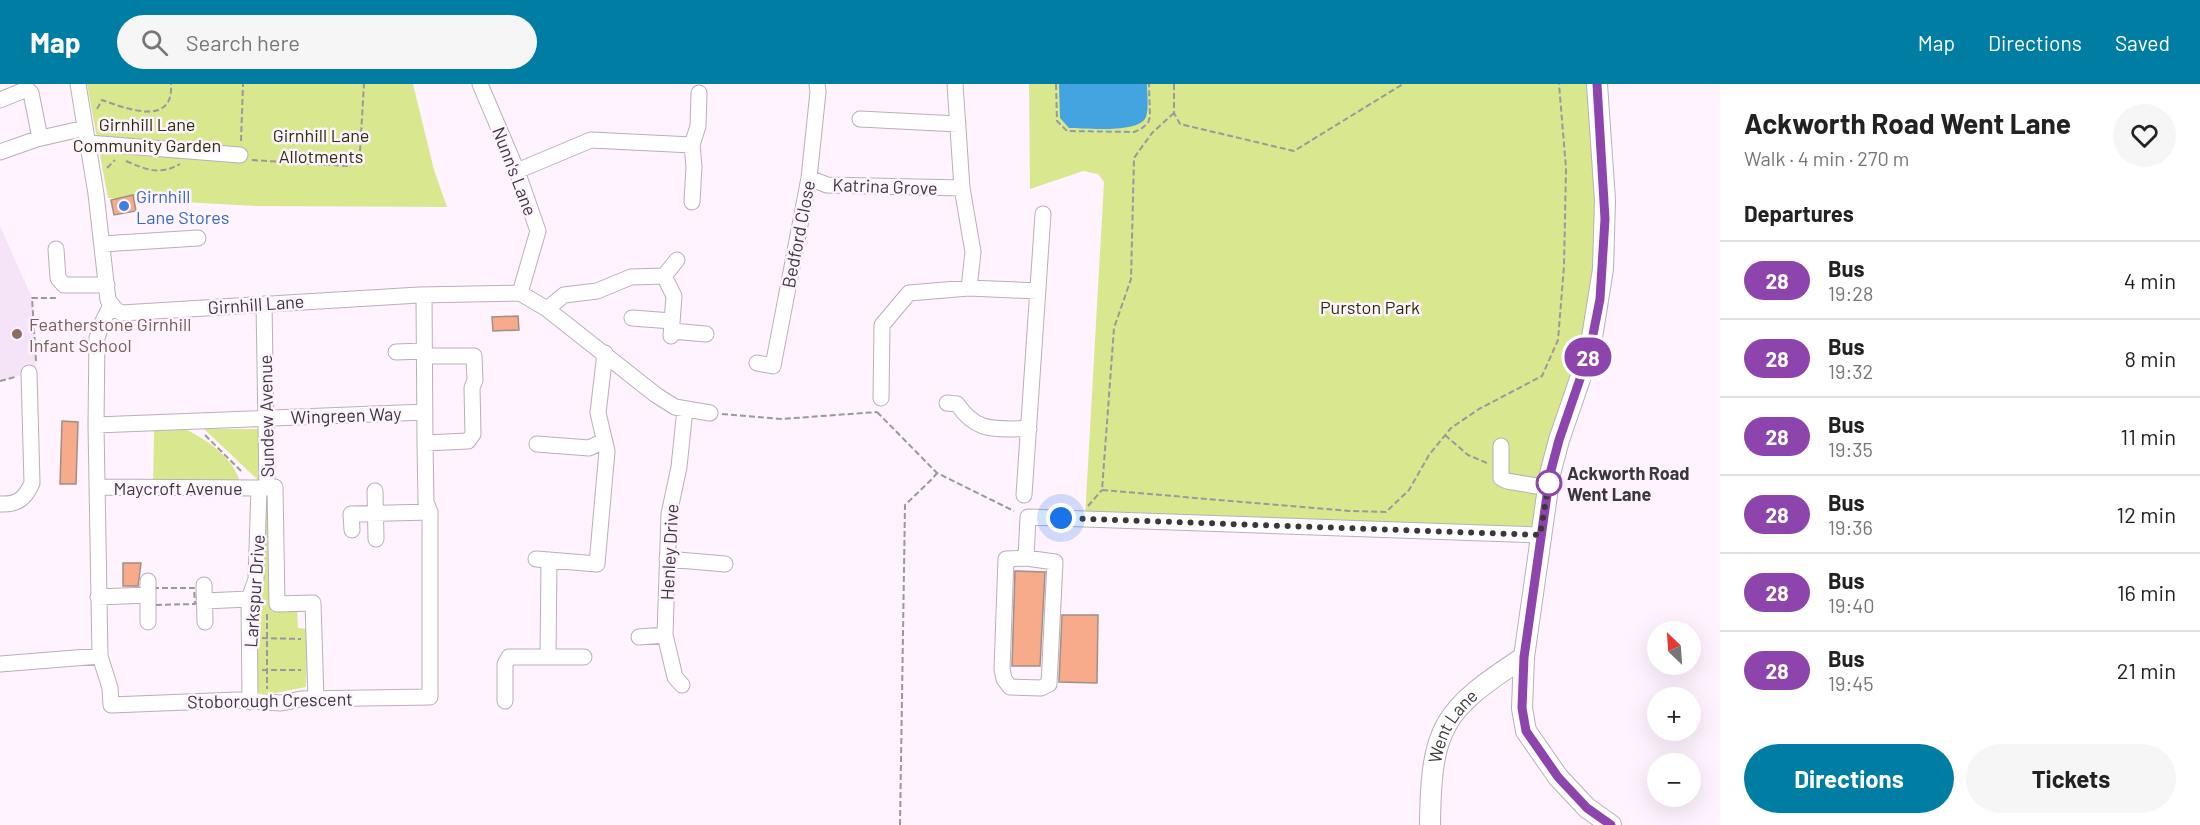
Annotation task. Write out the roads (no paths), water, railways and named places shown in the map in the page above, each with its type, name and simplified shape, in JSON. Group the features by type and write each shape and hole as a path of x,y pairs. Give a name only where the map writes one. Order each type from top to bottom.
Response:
{"main road":[{"path":"1597,84 1605,219 1600,299 1590,350 1559,440 1548,488 1524,657 1522,708 1526,731 1558,777 1587,808 1611,825"},
{"name":"Went Lane","path":"1430,825 1432,770 1436,750 1449,717 1471,694 1524,657"}],"street":[{"path":"78,84 92,169 108,300 111,305"},
{"name":"Nunn's Lane","path":"480,84 517,171 538,231 520,293"},
{"name":"Bedford Close","path":"757,363 773,366 809,178 817,84"},
{"name":"Katrina Grove","path":"955,84 962,188 973,252 969,288"},
{"path":"0,100 27,88 31,93 40,138"},
{"path":"692,202 694,167 692,145 698,126 699,93"},
{"path":"860,119 958,124"},
{"path":"0,152 84,121"},
{"path":"517,171 591,140 692,145"},
{"path":"88,143 240,155"},
{"name":"Katrina Grove","path":"809,178 827,185 962,188"},
{"path":"1024,495 1043,214"},
{"path":"102,244 198,238"},
{"path":"56,249 58,278 64,285 107,285"},
{"path":"548,309 564,295 597,291 631,277 664,276 677,260"},
{"path":"664,276 674,296 672,329"},
{"path":"879,405 882,325 909,293 969,288 1038,291"},
{"path":"520,293 548,309 656,395 675,406 711,413"},
{"name":"Girnhill Lane","path":"111,305 122,313 424,295 520,293"},
{"name":"Stoborough Crescent","path":"111,305 97,338 96,425 100,656 110,688 111,705 237,700 281,703 316,699 430,697 430,512 426,502 424,295"},
{"name":"Sundew Avenue","path":"264,304 267,418 263,488 275,487 278,604 313,603 316,699"},
{"path":"632,318 672,329 706,334"},
{"path":"396,352 474,356 473,435 468,441 425,442"},
{"path":"548,656 542,559 597,564 607,452 598,413 605,353"},
{"path":"0,504 12,504 22,500 32,483 29,373"},
{"path":"947,404 957,404 974,424 1029,429"},
{"name":"Henley Drive","path":"682,685 675,677 665,635 669,514 679,467 685,409"},
{"name":"Wingreen Way","path":"96,425 424,412"},
{"path":"537,444 589,448 604,441"},
{"path":"1502,446 1501,478 1548,488"},
{"name":"Maycroft Avenue","path":"97,487 263,488"},
{"name":"Larkspur Drive","path":"250,702 249,599 256,579 263,488"},
{"path":"375,491 376,539"},
{"path":"352,530 351,514 430,512"},
{"path":"1026,558 1028,517 1540,535"},
{"path":"1026,558 1055,562 1049,684 1041,688 1010,687 1004,679 1002,669 1006,559 1026,558"},
{"path":"667,559 725,564"},
{"path":"204,585 205,622"},
{"path":"98,597 150,588 148,622"},
{"path":"204,602 249,599"},
{"path":"639,637 665,635"},
{"path":"0,664 100,656"},
{"path":"505,701 505,663 509,657 584,657"}],"water":[{"path":"1059,84 1147,84 1146,117 1133,126 1123,128 1069,128 1060,118"}],"place":[{"name":"Girnhill Lane Stores","path":"124,206"},
{"name":"Featherstone Girnhill Infant School","path":"17,334"},
{"name":"Ackworth Road Went Lane","path":"1549,483"}],"park label":[{"name":"Girnhill Lane Community Garden","path":"147,134"},
{"name":"Girnhill Lane Allotments","path":"321,145"},
{"name":"Purston Park","path":"1370,307"}]}
